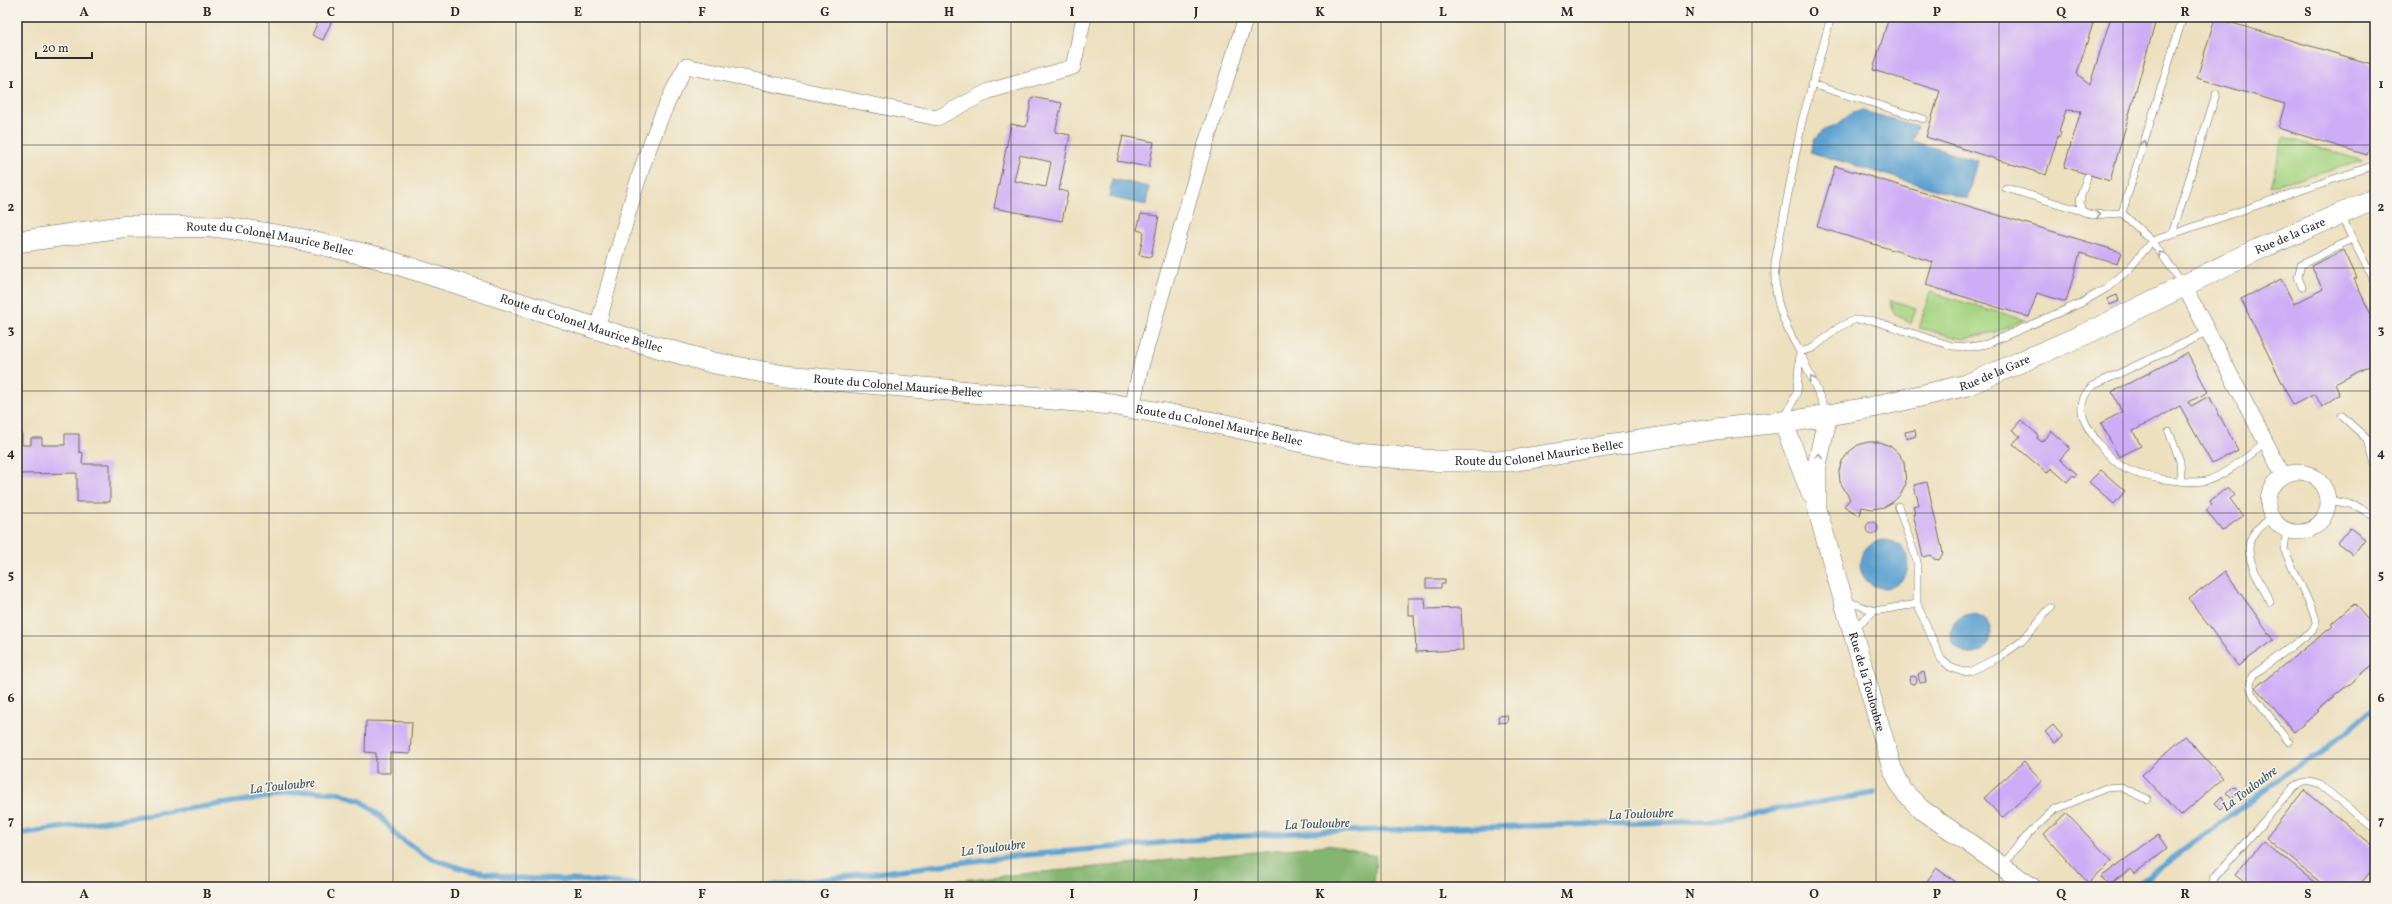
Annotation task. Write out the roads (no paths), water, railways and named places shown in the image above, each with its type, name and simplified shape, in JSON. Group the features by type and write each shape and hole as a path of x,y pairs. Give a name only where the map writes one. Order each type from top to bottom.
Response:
{"main road":[{"name":"Rue de la Gare","path":"1788,422 1873,407 1967,385 2090,332 2250,253 2375,199"},
{"name":"Route du Colonel Maurice Bellec","path":"17,242 128,226 226,227 299,239 376,257 597,329 714,363 786,376 922,386 1132,408 1226,425 1357,454 1435,461 1511,461 1716,429 1788,422"}],"street":[{"path":"597,329 630,207 666,101 686,66 937,118 989,92 1073,67 1084,17"},
{"path":"1132,408 1140,370 1198,169 1246,17"},
{"path":"2184,286 2283,475"},
{"name":"Rue de la Touloubre","path":"1828,415 1817,465 1817,509 1892,768 1903,790 1921,809 2031,887"},
{"path":"1788,422 1817,509"},
{"path":"2292,472 2302,472 2312,475 2326,490 2328,500 2324,515 2315,527 2296,532 2287,530 2272,518 2268,509 2268,494 2275,481 2283,475 2292,472"}],"lane":[{"path":"1828,415 1800,352 1787,330 1779,309 1774,284 1775,262 1811,84 1831,17"},
{"path":"2122,213 2183,17"},
{"path":"1811,84 1924,119"},
{"path":"2172,234 2216,94"},
{"path":"1800,352 1813,348 1839,327 1860,320 1871,320 1952,346 1970,347 1987,344 2081,303 2107,288 2129,269 2152,241 2375,165"},
{"path":"2082,211 2080,198 2087,177"},
{"path":"2006,188 2082,211 2091,216 2122,213 2152,241 2184,286"},
{"path":"2340,214 2375,283"},
{"path":"2302,287 2298,278 2302,265 2352,239"},
{"path":"2208,332 2092,386 2086,392 2083,401 2085,419 2107,454 2117,463 2144,475 2181,481 2209,480 2266,443"},
{"path":"1788,422 1797,392 1800,352"},
{"path":"2342,416 2368,440 2375,465"},
{"path":"2169,432 2180,461 2181,481"},
{"path":"2328,500 2355,505 2375,517"},
{"path":"1898,506 1917,561 1916,604 1941,659 1950,667 1963,672 1971,671 2001,656 2022,640 2050,608"},
{"path":"2270,602 2249,555 2248,546 2254,533 2272,518"},
{"path":"2287,530 2284,550 2315,616 2316,623 2312,631 2252,676 2250,686 2254,696 2289,742"},
{"path":"1844,600 1874,611 1916,604"},
{"path":"1852,630 1874,611"},
{"path":"2212,887 2214,878 2294,787 2302,781 2309,781 2320,785 2375,829"},
{"path":"2002,866 2024,837 2054,810 2067,804 2106,788 2120,787 2148,799"},
{"path":"2372,887 2375,883"}],"water":[{"path":"1863,111 1917,126 1912,141 1977,161 1967,199 1810,152 1815,139 1822,131 1838,124 1853,112"},
{"path":"1112,179 1149,187 1146,205 1109,197"},
{"path":"1884,540 1893,542 1901,547 1906,555 1908,564 1906,573 1901,581 1893,586 1884,588 1875,586 1867,581 1862,573 1860,564 1862,555 1867,547 1875,542"},
{"path":"1975,614 1982,617 1988,623 1991,634 1990,642 1982,651 1975,654 1967,654 1960,651 1952,642 1951,630 1954,623 1963,615"}],"waterway":[{"name":"La Touloubre","path":"2134,887 2294,768 2319,755 2375,707"},
{"name":"La Touloubre","path":"17,834 310,791 340,793 363,802 380,816 399,838 432,859 467,870 513,878 593,881 671,887"},
{"name":"La Touloubre","path":"761,887 1015,856 1226,837 1310,832 1707,821 1874,793"}],"railway":[{"path":"2368,17 2375,18"}]}
